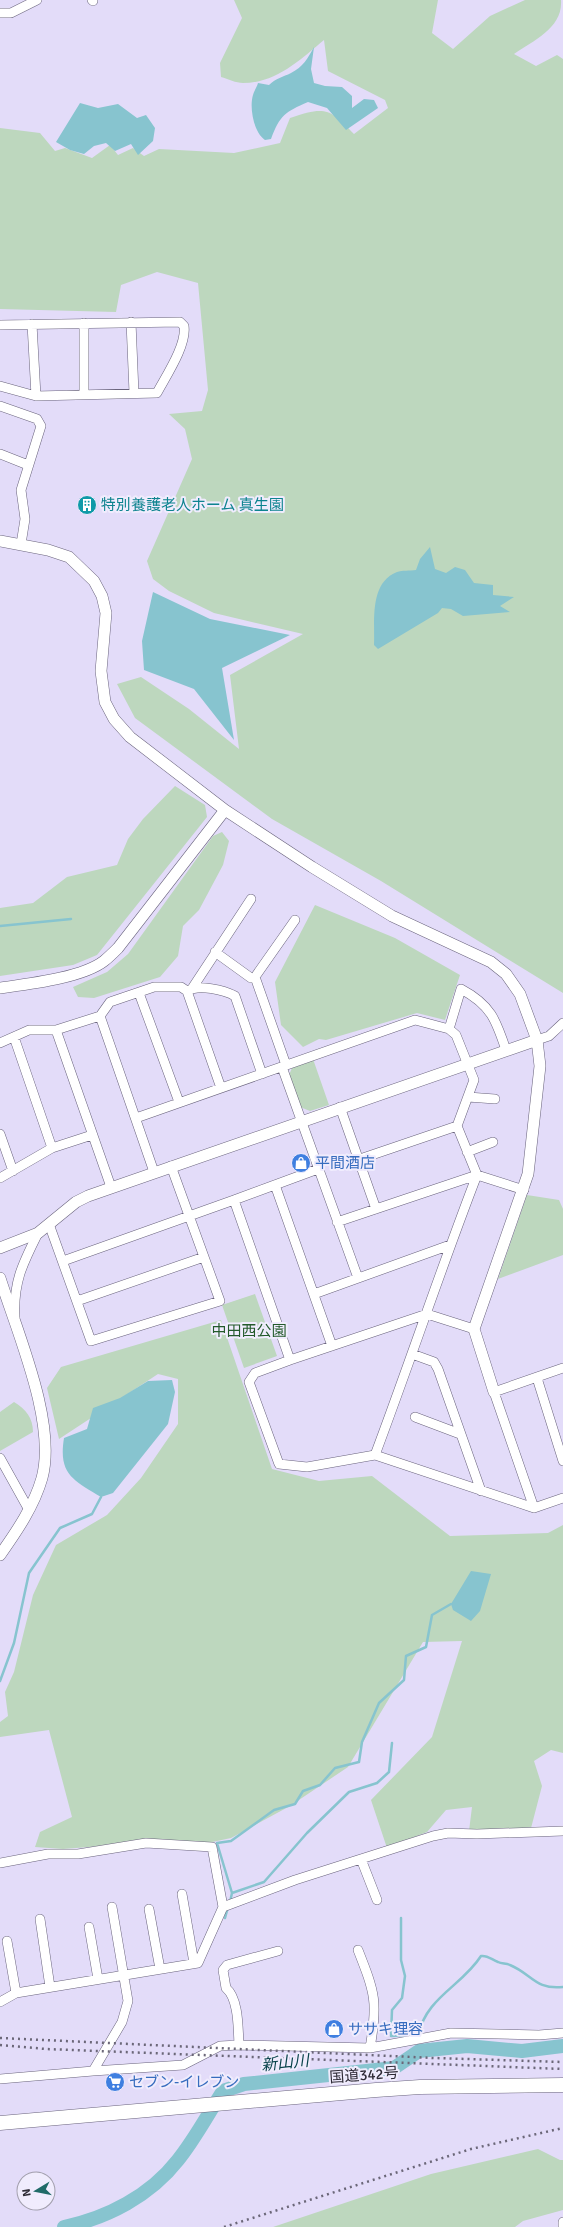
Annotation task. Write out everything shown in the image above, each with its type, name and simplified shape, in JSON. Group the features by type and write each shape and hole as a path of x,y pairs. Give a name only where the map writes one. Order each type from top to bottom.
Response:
{"highway":[{"name":"国道342号","path":"0,2123 223,2103 420,2088 563,2085"}],"street":[{"path":"0,13 11,13 37,0"},
{"path":"84,322 84,395"},
{"path":"0,325 84,322 180,322 184,326 185,332 182,344 157,393 36,396 0,386"},
{"path":"131,322 134,393"},
{"path":"32,324 36,396"},
{"path":"0,406 40,422 41,426 21,490 25,519 21,544"},
{"path":"0,454 28,464"},
{"path":"0,541 21,544 69,557 94,581 102,596 106,613 101,671 105,702 114,719 130,737 225,810 312,867 392,916 491,962 506,974 520,994 537,1040 540,1066 531,1154 524,1190 474,1329 534,1508"},
{"path":"0,988 58,978 90,969 104,961 118,948 225,810"},
{"path":"190,989 251,899"},
{"path":"255,977 295,920"},
{"path":"215,952 251,978 255,977"},
{"path":"255,977 301,1121 358,1278"},
{"path":"0,1043 29,1030 56,1030 100,1016 110,1002 154,987 227,991 235,996 262,1074"},
{"path":"190,989 221,1088"},
{"path":"449,1029 461,989 477,998 488,1008 498,1024 506,1050"},
{"path":"139,993 179,1102"},
{"path":"100,1016 154,1172"},
{"path":"136,1118 415,1020 449,1029 456,1034 474,1080 457,1126 477,1175 450,1245 427,1314 375,1455"},
{"path":"16,1325 17,1278 30,1245 38,1233 76,1202 110,1187 549,1036 563,1023"},
{"path":"56,1030 110,1187"},
{"path":"14,1037 52,1148"},
{"path":"468,1097 495,1099"},
{"path":"340,1107 360,1159 376,1209"},
{"path":"360,1159 457,1126"},
{"path":"0,1134 13,1171"},
{"path":"0,1178 52,1148 92,1135"},
{"path":"468,1152 493,1142"},
{"path":"49,1224 90,1341 220,1300 171,1166"},
{"path":"63,1261 318,1169"},
{"path":"337,1222 477,1175 524,1190"},
{"path":"275,1185 332,1346"},
{"path":"234,1200 290,1360"},
{"path":"0,1248 38,1233"},
{"path":"314,1294 450,1245"},
{"path":"77,1301 204,1257"},
{"path":"0,1278 16,1325 39,1403 45,1432 46,1448 42,1477 29,1510 0,1555"},
{"path":"474,1329 427,1314 255,1373 249,1382 279,1464 306,1467 375,1455 534,1508 563,1498"},
{"path":"412,1354 434,1362 438,1368 481,1491"},
{"path":"494,1392 563,1368"},
{"path":"537,1378 563,1461"},
{"path":"415,1417 460,1434"},
{"path":"0,1458 29,1510"},
{"path":"223,1907 295,1880 448,1832 477,1834 563,1831"},
{"path":"0,1863 48,1854 78,1854 146,1844 212,1847 223,1907 198,1963 16,1993 0,2002"},
{"path":"361,1860 377,1900"},
{"path":"182,1894 194,1963"},
{"path":"93,2071 126,2013 128,2001 112,1907"},
{"path":"149,1909 160,1969"},
{"path":"40,1919 50,1987"},
{"path":"89,1926 98,1979"},
{"path":"7,1941 16,1993"},
{"path":"358,1950 372,1986 375,2001 376,2016 370,2048"},
{"path":"239,2045 234,2006 230,1991 226,1988 223,1970 227,1965 278,1951"},
{"path":"0,2079 183,2065 220,2046 239,2045 370,2048 451,2034 563,2033"}],"green space":[{"path":"234,0 438,0 432,33 453,49 490,16 525,0 561,0 560,10 552,26 538,38 514,54 536,66 557,55 563,59 563,993 381,881 272,819 135,718 117,684 141,677 189,709 239,749 230,675 303,634 214,613 169,591 153,579 147,561 192,459 185,429 169,414 202,411 208,390 198,283 157,272 121,285 116,312 0,309 0,128 40,133 55,151 65,148 92,158 110,145 118,155 133,148 144,156 159,149 234,153 280,143 290,118 302,114 319,111 332,114 346,125 354,134 388,108 385,100 328,71 324,40 287,69 266,79 243,83 221,77 220,63 242,18"},
{"path":"175,786 205,805 207,817 97,955 73,965 0,976 0,908 33,903 67,877 117,865 128,839 143,819"},
{"path":"222,832 229,841 223,865 199,910 183,926 178,956 160,977 94,998 78,997 73,987 107,972 128,954 213,836"},
{"path":"315,905 395,938 460,975 445,1020 417,1013 326,1040 319,1039 303,1047 281,1025 275,982"},
{"path":"313,1059 329,1105 310,1111 300,1107 289,1075 292,1068"},
{"path":"527,1195 559,1200 563,1209 563,1255 498,1279"},
{"name":"中田西公園","path":"255,1294 277,1356 244,1368 222,1305"},
{"path":"221,1320 272,1469 319,1481 372,1476 450,1536 548,1533 563,1525 563,1753 551,1750 534,1761 542,1786 530,1832 469,1831 472,1807 446,1810 427,1832 387,1848 371,1800 432,1737 462,1641 423,1642 348,1767 290,1806 231,1838 203,1844 155,1842 63,1849 35,1847 40,1832 72,1817 49,1730 0,1737 0,1722 8,1716 5,1692 14,1672 33,1595 56,1545 107,1515 141,1478 178,1424 178,1379 158,1374 59,1439 47,1388 61,1367"},
{"path":"14,1402 28,1414 32,1422 33,1432 0,1451 0,1412"},
{"path":"538,2149 560,2160 563,2160 563,2210 523,2221 515,2227 273,2227 431,2174"}],"shaded area":[{"path":"314,47 311,69 314,83 325,86 342,87 352,96 352,108 364,99 374,100 378,108 346,130 327,108 308,102 284,115 277,124 271,139 265,140 261,137 255,126 252,113 253,94 258,83 269,85 277,79 295,71 305,62"},
{"path":"80,103 98,108 118,104 137,118 146,115 155,128 153,141 138,155 131,144 115,151 106,143 94,146 84,154 70,150 56,142"},
{"path":"430,547 435,569 446,573 455,567 465,570 474,583 493,585 493,595 514,597 500,606 510,612 463,616 451,609 442,608 438,613 378,649 374,645 374,614 375,604 382,585 388,577 397,572 416,570 420,559"},
{"path":"153,592 210,619 290,635 222,668 234,740 194,689 144,670 142,641"},
{"path":"172,1380 175,1392 168,1424 113,1493 101,1497 83,1486 70,1475 63,1460 64,1438 87,1429 93,1408 120,1398 148,1381"},
{"path":"471,1571 491,1574 480,1611 471,1621 453,1610 451,1604"}],"waterway":[{"path":"0,926 71,919"},
{"path":"0,1681 14,1643 29,1573 60,1528 92,1514 101,1497"},
{"path":"232,1893 217,1843 231,1841 274,1810 295,1804 303,1791 320,1785 335,1768 359,1762 362,1742 379,1703 404,1680 406,1656 426,1647 432,1615 451,1604"},
{"path":"230,1902 232,1893 264,1882 307,1833 349,1792 377,1783 389,1772 392,1743"},
{"path":"225,1918 228,1907"},
{"path":"401,1918 401,1960 405,1976 402,1998 392,2010 391,2036 418,2035"},
{"path":"418,2036 422,2023 436,2001 464,1976 481,1956 486,1956 500,1963 510,1965 540,1984 546,1986 563,1987"},
{"path":"418,2041 419,2051"},
{"name":"新山川","path":"64,2227 96,2218 127,2204 141,2195 167,2173 196,2135 223,2091 244,2084 394,2068 419,2051 467,2046 522,2051 563,2046"}],"railway":[{"path":"0,2038 434,2058 563,2062"},
{"path":"0,2045 46,2049 563,2069"},
{"path":"224,2227 471,2149 563,2128"}],"place":[{"name":"特別養護老人ホーム 真生園","path":"87,505"},
{"name":"平間酒店","path":"301,1163"},
{"name":"ササキ理容","path":"334,2029"},
{"name":"セブン-イレブン","path":"115,2082"}]}
